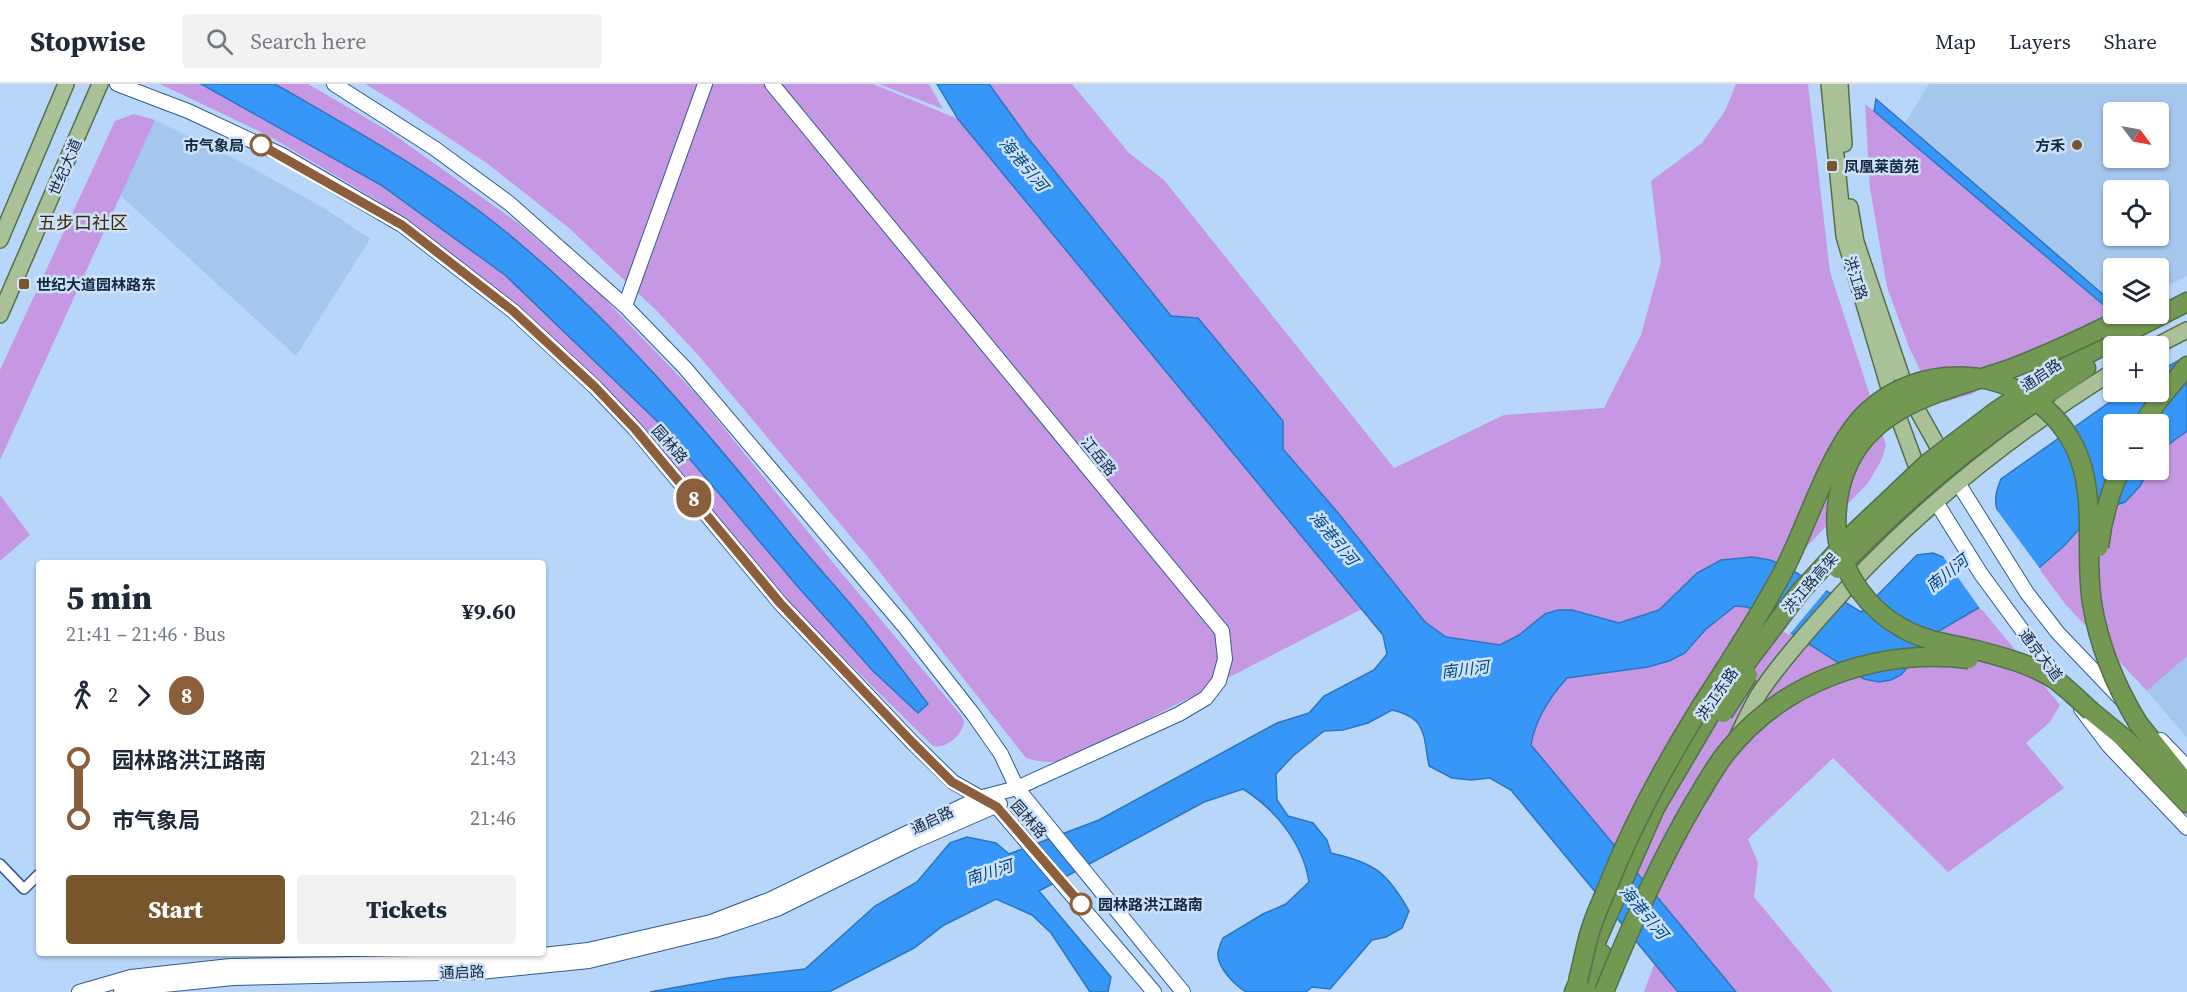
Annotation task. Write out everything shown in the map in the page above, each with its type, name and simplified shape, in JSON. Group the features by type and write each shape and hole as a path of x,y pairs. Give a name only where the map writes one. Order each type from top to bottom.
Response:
{"highway":[{"path":"2169,297 2187,290"},
{"name":"洪江路高架","path":"1578,989 1643,834 1680,764 1736,675 1799,593 1856,531 1928,463 2049,376 2163,312 2187,302"},
{"path":"2144,336 2187,314"},
{"path":"2111,324 2034,359 1915,401 1891,414 1871,431 1856,448 1839,489 1836,512 1842,556 1860,591 1880,613 1904,630 1918,636 2035,669 2057,681 2130,743 2187,803"},
{"name":"洪江路高架","path":"1578,989 1607,942 1670,800 1723,713 1770,644 1866,540 1934,476 2005,421 2103,358"},
{"path":"2150,414 2187,366"},
{"path":"1578,989 1590,932 1614,870 1639,816 1688,728 1747,636 1784,571 1840,449 1867,412 1894,393 1911,385 1938,378 1966,376 2002,382 2040,405 2053,416 2067,434 2078,452 2086,479 2089,501 2089,562 2092,600 2101,645 2117,687 2138,723 2187,784"},
{"path":"2116,480 2102,524 2098,559 2100,590 2104,621 2116,663 2138,723"},
{"path":"1604,992 1659,869 1684,820 1725,753 1760,718 1800,691 1825,678 1856,667 1914,656 1942,656 1973,659 2027,675 2091,711"}],"main road":[{"name":"世纪大道","path":"0,240 66,84"},
{"name":"世纪大道","path":"0,315 100,84"},
{"name":"园林路","path":"117,84 188,111 292,161 402,225 513,311 595,387 635,429 780,603 912,742 952,782 997,807 1154,992"},
{"name":"园林路","path":"334,84 434,148 509,203 625,306 685,368 904,626 974,714 1001,754 1017,788 1183,992"},
{"path":"625,306 705,84"},
{"name":"江岳路","path":"772,84 1222,631 1225,659 1218,681 1206,698 1179,714 1017,788"},
{"name":"洪江路","path":"1829,84 1844,236 1894,405 1916,465"},
{"name":"洪江路","path":"1840,84 1848,193 1856,242 1909,395 1938,447"},
{"path":"2169,304 2187,296"},
{"name":"通启路","path":"1938,447 2047,370 2102,337 2129,324"},
{"path":"2169,339 2187,330"},
{"path":"1611,992 1661,875 1693,811 1759,694 1800,641 1839,596 1936,502 2041,420 2103,378"},
{"name":"洪江东路","path":"1578,989 1601,913 1628,848 1695,726 1769,622 1808,574 1916,465 1938,447"},
{"name":"通京大道","path":"1938,447 1980,520 2027,592 2058,633 2187,767"},
{"name":"通京大道","path":"1916,465 1956,537 2005,607 2109,746 2187,828"},
{"name":"通启路","path":"546,955 588,950 711,922 771,899 979,798 1017,788"},
{"name":"通启路","path":"80,992 233,978 480,972 589,961 716,930 777,909 913,842 997,807 1017,788"},
{"name":"通启路","path":"121,992 134,986 230,966 479,962 534,956"}],"street":[{"path":"0,864 24,889 36,877"}],"shaded area":[{"path":"160,84 308,84 390,132 518,223 600,294 697,395 960,714 964,721 957,736 948,743 933,746 788,603 574,360 488,282 380,202 269,136"},
{"path":"365,84 873,84 958,119 1362,609 1070,759 1048,762 1026,758 868,557 699,356 658,312 569,228 488,164"},
{"path":"879,84 929,84 943,109"},
{"path":"989,84 1072,84 1129,153 1164,180 1394,468 1504,415 1604,408 1641,335 1661,262 1651,181 1702,143 1725,111 1736,84 1808,84 1830,272 1886,445 1882,459 1868,483 1787,567 1697,573 1659,610 1618,624 1572,610 1545,614 1519,635 1500,645 1446,637 1425,622 1339,514 1283,449 1283,421 1198,318 1171,316 1028,138"},
{"path":"1929,84 2187,84 2187,276 2169,285 2169,258 2103,258 2103,294 1905,123"},
{"path":"1865,104 2103,306 2103,319 2027,355 1972,394 1945,402 1939,401 1933,397 1909,347 1887,287 1870,188"},
{"path":"134,114 155,120 0,460 0,370 115,121"},
{"path":"155,120 247,165 327,210 370,239 296,356 120,195"},
{"path":"2187,431 2187,656 2147,691 2066,605 2039,569 2086,521 2101,510 2126,502 2143,480 2169,480 2169,444"},
{"path":"0,495 30,535 0,561"},
{"path":"1735,606 1747,607 1765,616 1864,679 1946,625 1980,607 2060,705 2050,722 2026,743 2064,788 1948,872 1833,758 1748,839 1758,863 1754,897 1833,992 1736,992 1531,745 1544,709 1567,678 1612,671 1685,653 1705,630"},
{"path":"2187,656 2187,738 2147,691"},
{"path":"1655,962 1678,992 1644,992"}],"water":[{"path":"201,84 274,84 392,152 496,224 577,295 688,412 860,616 928,704 918,713 873,671 799,588 661,425 505,275 381,185"},
{"path":"937,84 989,84 1028,138 1171,316 1198,318 1283,421 1283,449 1339,514 1425,622 1446,637 1500,645 1519,635 1545,614 1558,610 1572,610 1619,623 1659,610 1697,573 1721,560 1752,557 1770,560 1787,567 1861,612 1917,555 1933,553 1943,557 1999,515 1996,497 2001,479 2110,402 2169,402 2169,366 2187,356 2187,431 2169,444 2169,414 2103,414 2103,480 2143,480 2140,486 2125,502 2101,510 2086,521 2065,545 2038,569 1937,632 1901,675 1891,680 1879,682 1864,679 1765,616 1747,607 1735,606 1705,630 1685,653 1669,661 1648,667 1567,678 1561,685 1540,717 1531,745 1736,992 1678,992 1511,790 1490,778 1471,780 1452,778 1429,766 1424,736 1418,723 1403,713 1392,710 1368,723 1343,730 1324,731 1293,756 1276,774 1277,800 1288,816 1313,823 1327,840 1331,853 1359,861 1378,871 1394,887 1409,911 1402,928 1386,937 1372,940 1330,989 1312,987 1306,992 1246,992 1232,980 1220,964 1218,952 1223,938 1263,914 1286,904 1309,882 1301,854 1286,828 1266,806 1243,789 1204,802 1039,891 1111,977 1108,992 1090,992 1051,933 1032,915 996,899 944,925 914,948 829,992 650,992 728,978 805,969 875,906 917,882 950,843 967,837 996,843 1009,854 1099,820 1277,723 1309,713 1324,696 1374,670 1387,654 1383,635 958,119"},
{"path":"1876,99 2103,294 2103,305 1874,111"}],"pier":[{"path":"1996,509 2041,570 1981,610 1940,552 1943,553 1996,514 1994,510"},
{"path":"1806,575 1828,588 1789,635 1778,627"}],"bus line":[{"name":"8","path":"261,145 402,225 513,311 595,387 635,429 780,603 912,742 952,782 997,807 1081,904"}],"place":[{"name":"市气象局","path":"261,145"},
{"name":"方禾","path":"2077,145"},
{"name":"凤凰莱茵苑","path":"1832,166"},
{"name":"世纪大道园林路东","path":"24,284"},
{"name":"园林路洪江路南","path":"1081,904"}],"district":[{"name":"五步口社区","path":"83,222"}],"water label":[{"name":"海港引河","path":"1024,164"},
{"name":"海港引河","path":"1334,538"},
{"name":"南川河","path":"1947,573"},
{"name":"南川河","path":"1465,669"},
{"name":"南川河","path":"989,872"},
{"name":"海港引河","path":"1644,912"}]}
